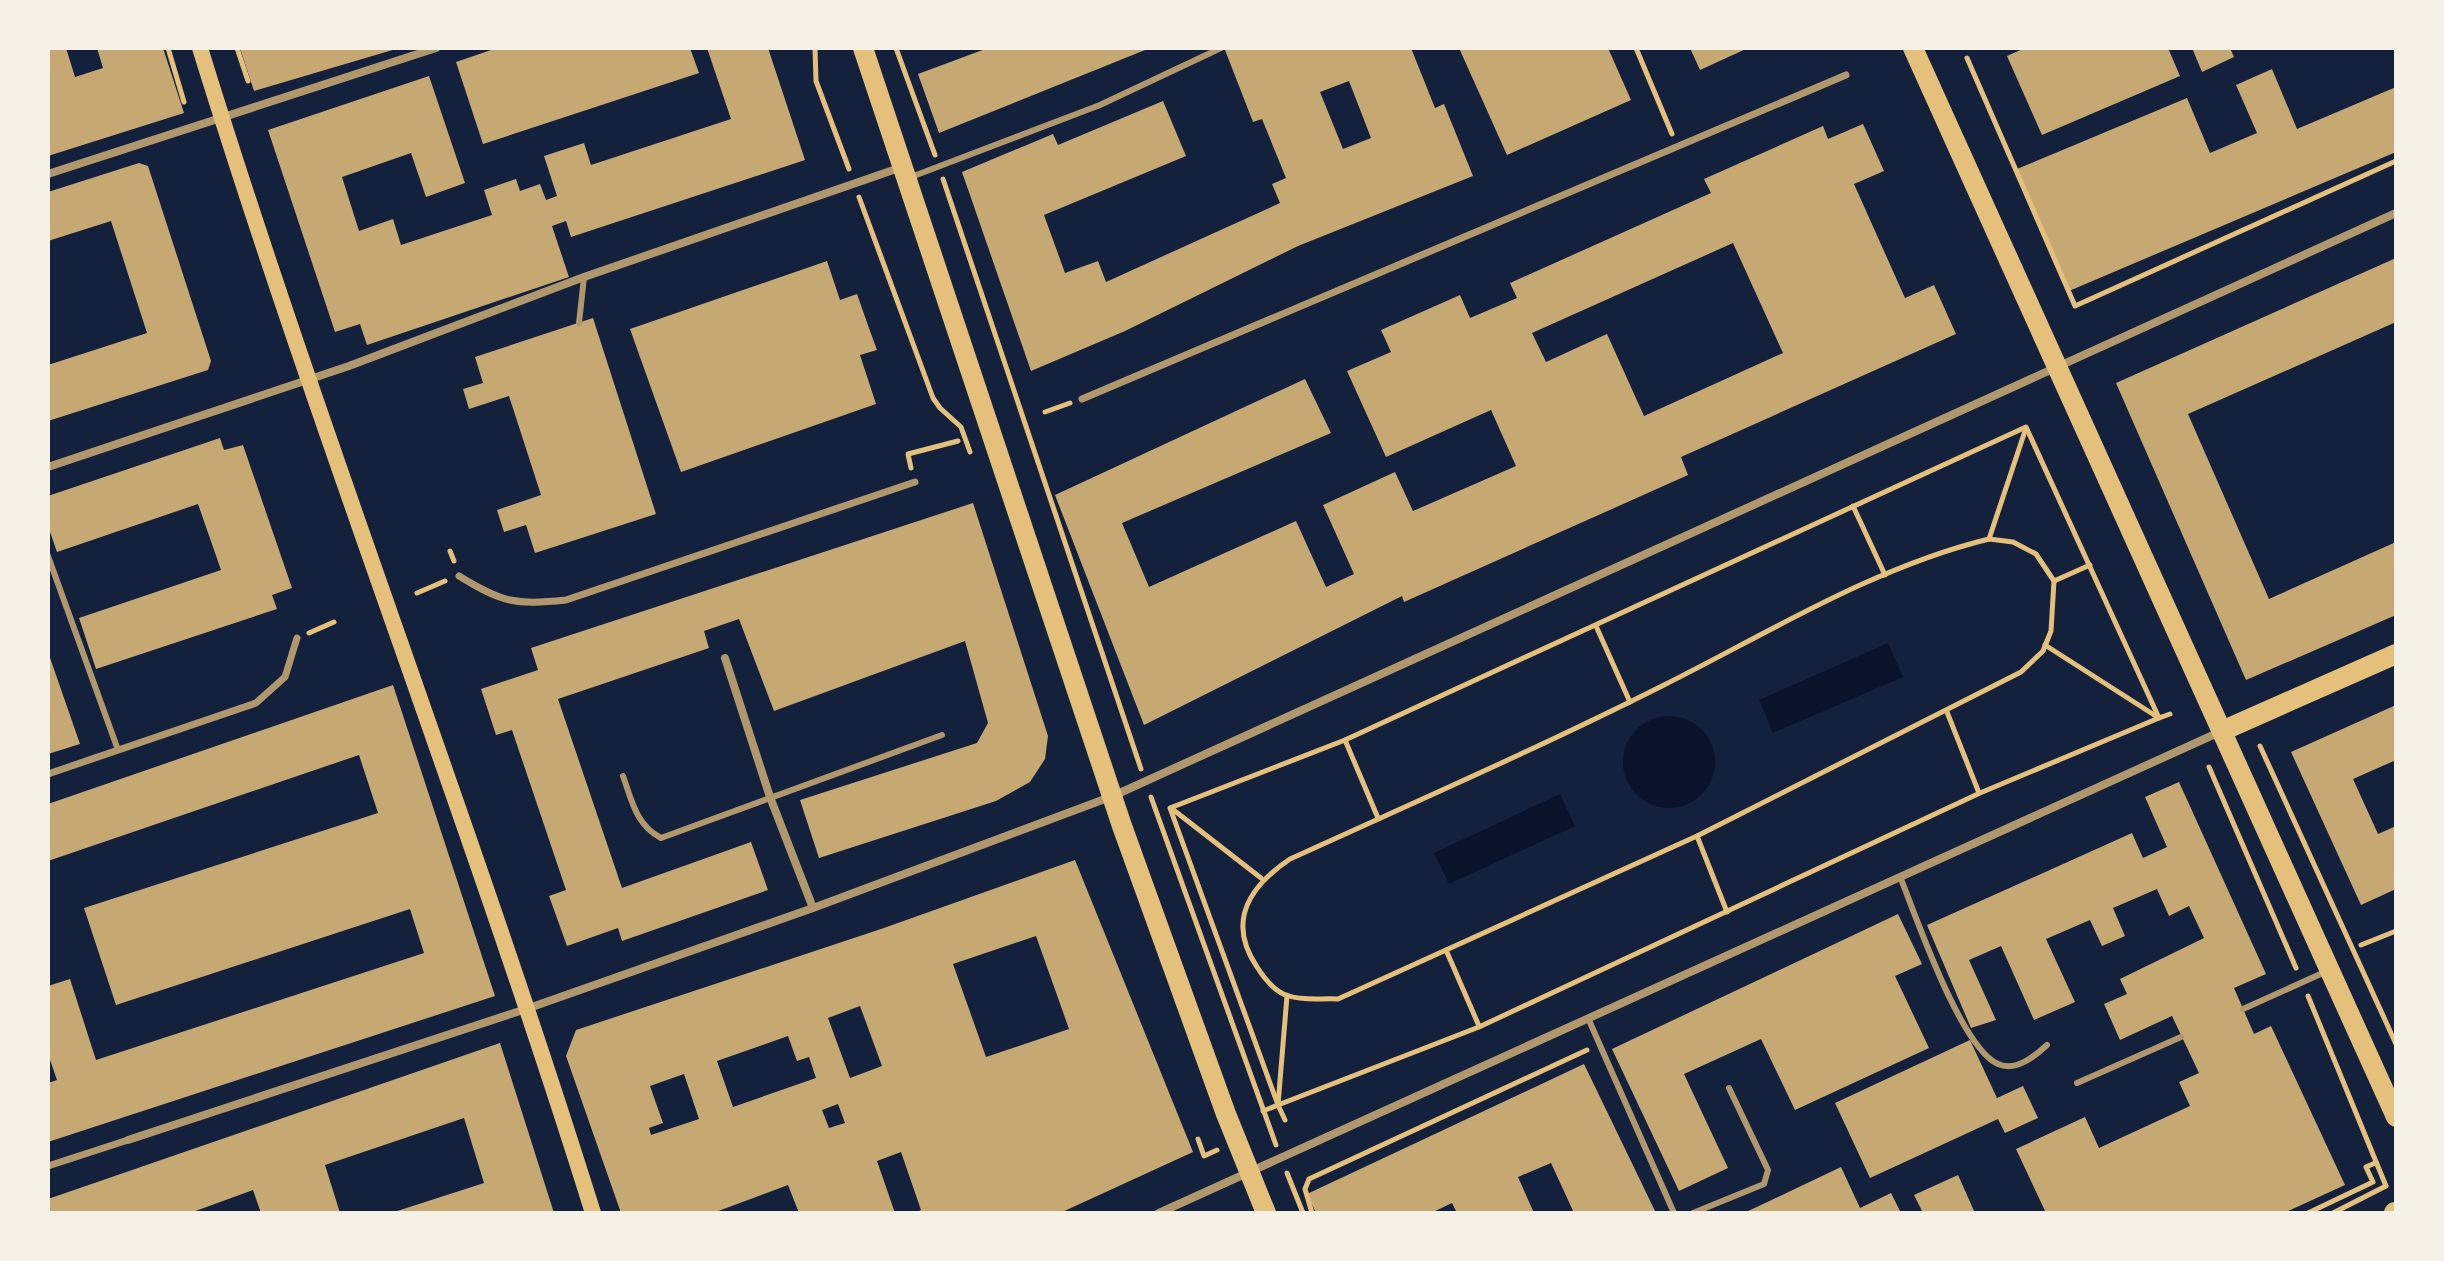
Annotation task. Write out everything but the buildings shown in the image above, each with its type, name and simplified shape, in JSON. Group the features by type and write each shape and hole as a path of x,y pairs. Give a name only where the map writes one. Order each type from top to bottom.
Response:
{"main road":[{"path":"200,48 309,380 529,1008 593,1213"},
{"path":"863,48 1122,826 1266,1213"},
{"path":"1913,48 2059,365 2396,1117"},
{"path":"2222,731 2396,654"}],"street":[{"path":"48,174 436,48"},
{"path":"1082,399 1846,75"},
{"path":"48,467 309,380 584,277 854,184 904,173"},
{"path":"48,1166 529,1008 813,908 1113,796 2396,213"},
{"path":"459,576 503,599 524,604 566,600 915,482"},
{"path":"48,774 256,703 285,677 297,638"},
{"path":"725,658 770,797 813,908"},
{"path":"1159,1213 2222,731"}],"lane":[{"path":"904,173 939,167 1100,105 1221,48"},
{"path":"579,323 584,277"},
{"path":"48,556 118,750"},
{"path":"623,776 636,815 646,830 661,838 942,735"},
{"path":"1901,879 1960,1018 1981,1051 1997,1064 2009,1066 2030,1060 2047,1045"},
{"path":"2243,1009 2329,970"},
{"path":"1588,1018 1674,1213"},
{"path":"2077,1083 2181,1037"},
{"path":"1693,1213 1764,1184 1768,1178 1768,1170 1729,1088"}],"path":[{"path":"168,48 187,112"},
{"path":"237,48 252,94"},
{"path":"815,48 816,81 933,398 961,427 971,455"},
{"path":"896,48 1131,739"},
{"path":"1636,48 1677,146"},
{"path":"1967,58 2075,306 2396,161"},
{"path":"236,85 248,81"},
{"path":"184,102 193,98"},
{"path":"1045,412 1082,399"},
{"path":"1170,808 1345,740 2026,427"},
{"path":"1989,539 2026,427"},
{"path":"2026,427 2159,718"},
{"path":"908,454 958,441"},
{"path":"1853,506 1885,575"},
{"path":"1989,539 2013,542 2036,554 2054,581 2051,631 2045,645 2021,672 1947,712 1697,836 1338,999 1287,996 1266,980 1248,954 1243,924 1250,895 1262,878 1290,859 1630,702 1885,575 1946,549 1989,539"},
{"path":"2054,581 2090,565"},
{"path":"417,593 459,576"},
{"path":"297,638 334,622"},
{"path":"1596,626 1630,702"},
{"path":"2045,645 2159,718"},
{"path":"1947,712 1980,793"},
{"path":"1263,1111 1479,1027 1980,793 2170,714"},
{"path":"1345,740 1378,818"},
{"path":"2260,746 2396,1044"},
{"path":"2209,767 2386,1186 2333,1213"},
{"path":"1170,808 1262,878"},
{"path":"1170,808 1285,1120"},
{"path":"1157,813 1269,1127"},
{"path":"1697,836 1727,912"},
{"path":"2361,945 2396,931"},
{"path":"1446,950 1479,1027"},
{"path":"1278,1105 1287,996"},
{"path":"1312,1213 1305,1189 1309,1179 1599,1044"},
{"path":"1198,1139 1204,1156"},
{"path":"2308,1213 2373,1182 2366,1167 2375,1163"},
{"path":"1293,1188 1303,1213"}],"water":[{"path":"1888,643 1903,677 1773,733 1759,700"},
{"path":"1669,716 1686,720 1701,730 1711,745 1715,762 1711,779 1701,794 1686,804 1669,808 1652,804 1637,794 1627,779 1623,762 1627,745 1637,730 1652,720"},
{"path":"1560,794 1575,826 1449,884 1434,853"}]}
